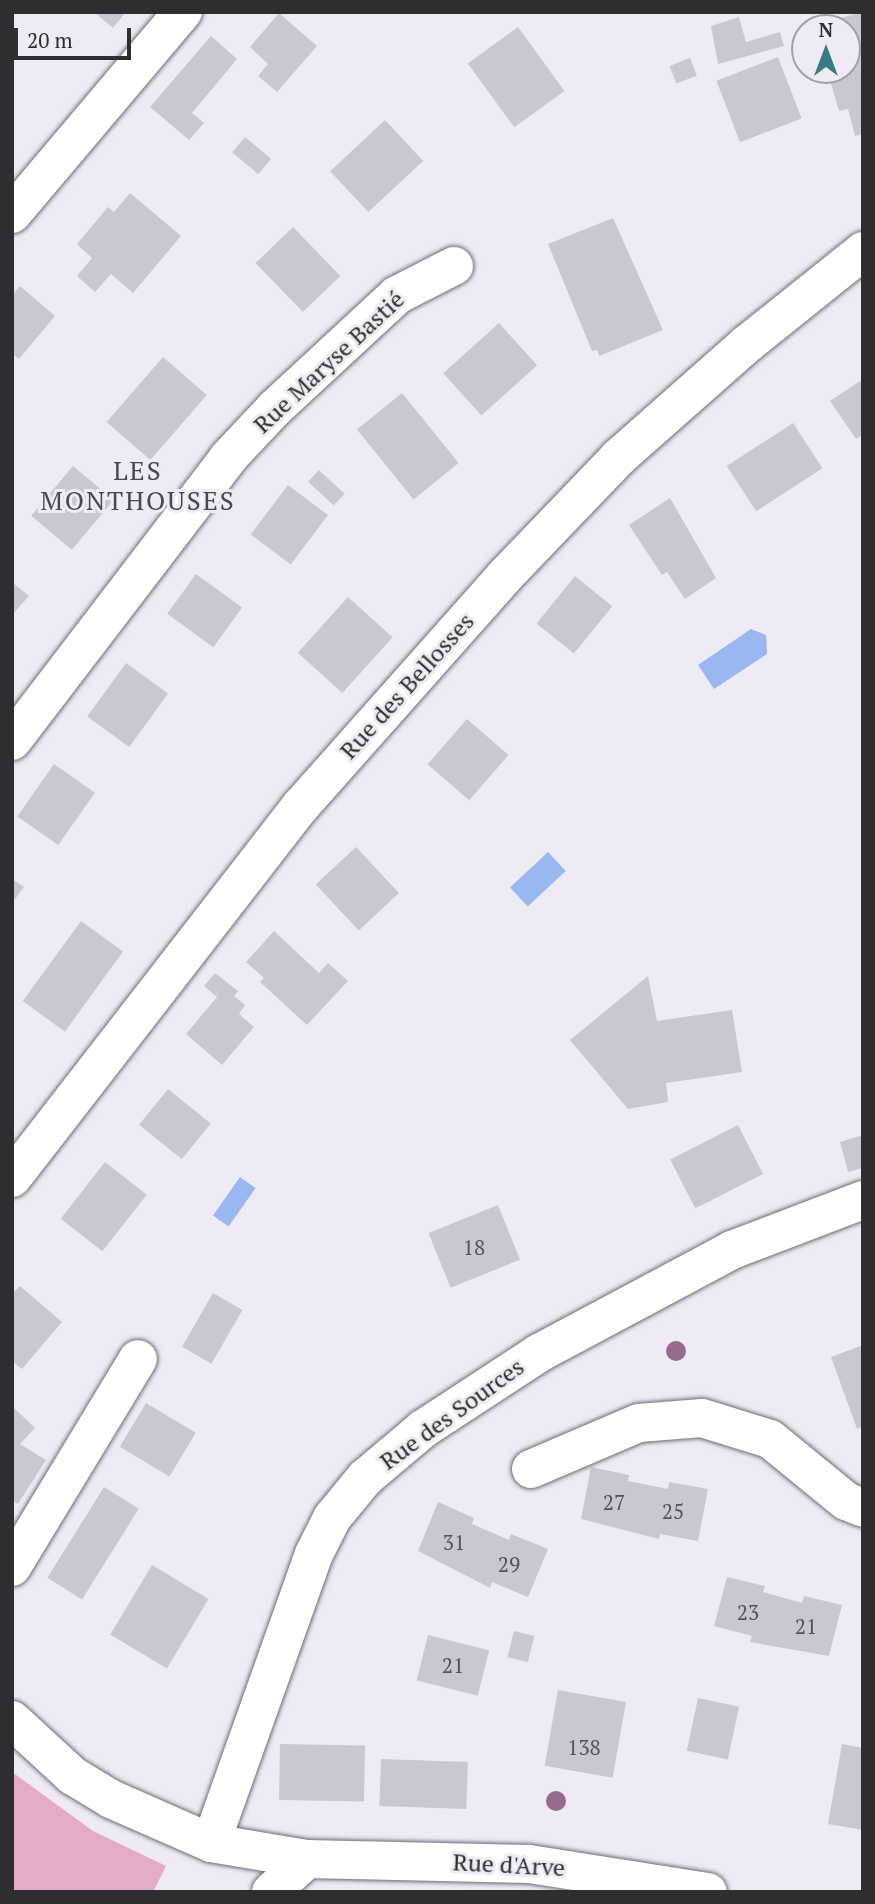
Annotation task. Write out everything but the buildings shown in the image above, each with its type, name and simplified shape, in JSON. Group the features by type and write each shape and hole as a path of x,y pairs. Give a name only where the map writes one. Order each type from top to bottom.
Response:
{"street":[{"path":"12,214 184,12"},
{"name":"Rue des Bellosses","path":"12,1178 293,817 505,576 618,458 747,344 863,251"},
{"name":"Rue Maryse Bastié","path":"12,741 228,458 397,295 454,266"},
{"name":"Rue des Sources","path":"211,1843 314,1554 338,1510 365,1478 431,1423 539,1353 732,1250 863,1200"},
{"path":"12,1567 138,1359"},
{"path":"531,1469 639,1423 702,1418 770,1439 846,1501 863,1508"},
{"name":"Rue d'Arve","path":"12,1720 36,1746 83,1782 153,1821 307,1875 529,1864 708,1892"},
{"path":"271,1892 307,1875"}],"shaded area":[{"path":"12,1772 93,1831 166,1866 153,1892 12,1892"}],"water":[{"path":"751,629 766,635 767,654 714,689 698,665"},
{"path":"548,852 566,871 528,906 510,887"},
{"path":"240,1177 256,1188 229,1226 213,1216"}],"district":[{"name":"LES MONTHOUSES","path":"138,486"}]}
